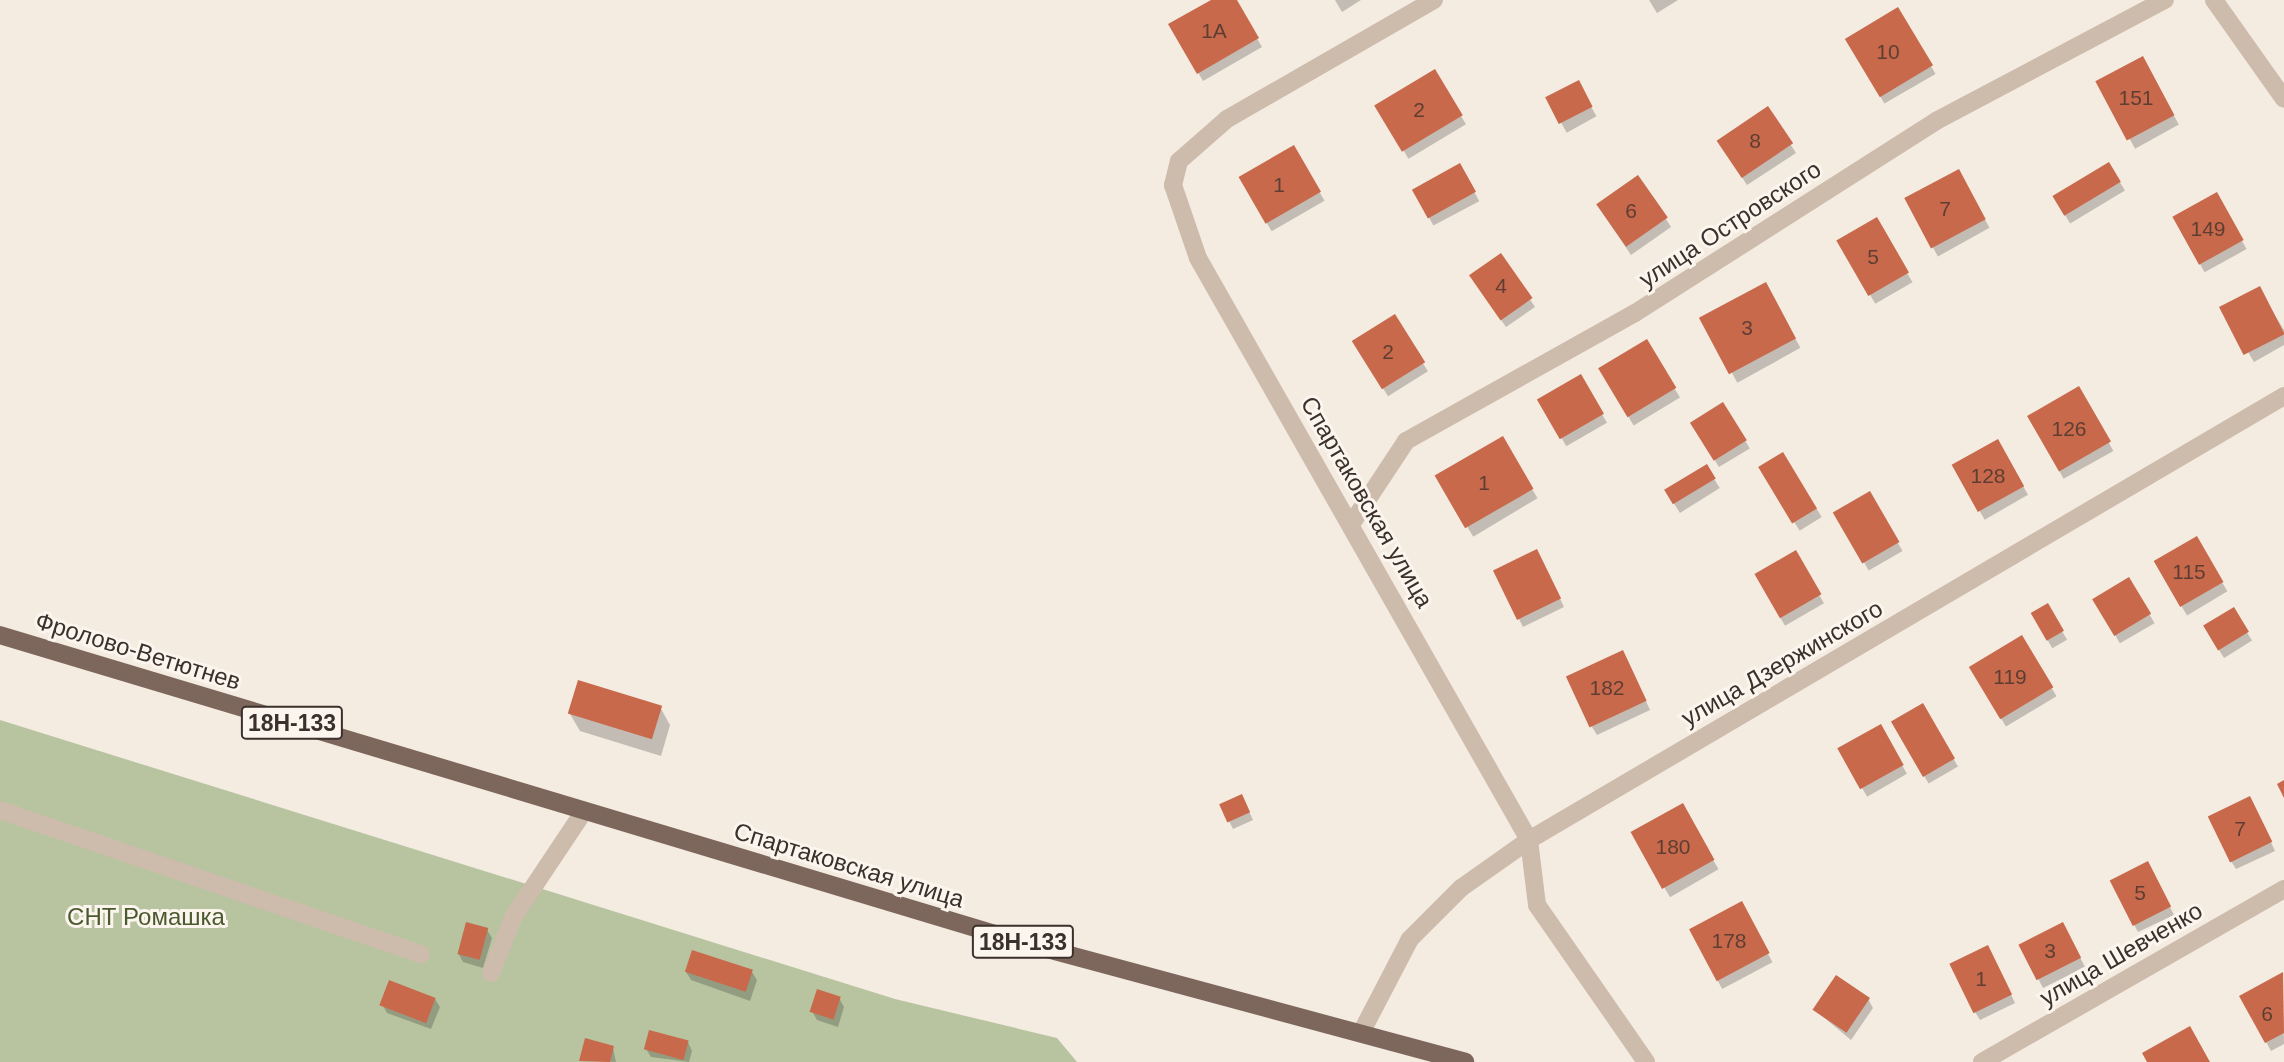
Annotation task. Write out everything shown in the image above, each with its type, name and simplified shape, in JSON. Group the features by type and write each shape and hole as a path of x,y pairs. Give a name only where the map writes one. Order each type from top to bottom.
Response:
{"main road":[{"name":"Фролово-Ветютнев","path":"0,635 584,811"},
{"name":"Спартаковская улица","path":"584,811 1025,943 1465,1062"}],"street":[{"name":"Спартаковская улица","path":"1434,0 1227,119 1179,161 1174,185 1198,257 1353,523 1529,840"},
{"name":"улица Островского","path":"1353,523 1406,441 1636,313 1936,121 2165,0"},
{"path":"2214,0 2284,99"},
{"name":"улица Дзержинского","path":"1361,1033 1410,939 1461,888 1529,840 2284,397"},
{"path":"0,810 421,954"},
{"path":"491,973 514,916 584,811"},
{"path":"1529,840 1537,905 1646,1062"},
{"name":"улица Шевченко","path":"1982,1062 2284,889"}],"green space":[{"name":"СНТ Ромашка","path":"0,720 895,999 1057,1038 1077,1062 0,1062"}],"building":[{"path":"1211,0 1237,0 1259,38 1197,74 1168,24"},
{"path":"1898,7 1933,65 1880,97 1845,39"},
{"path":"2143,56 2174,115 2127,141 2095,81"},
{"path":"1435,69 1463,115 1402,152 1374,106"},
{"path":"1579,80 1593,107 1559,124 1545,97"},
{"path":"1768,106 1793,143 1742,178 1717,141"},
{"path":"1294,145 1321,192 1266,224 1239,177"},
{"path":"2109,162 2121,182 2064,216 2052,196"},
{"path":"1460,163 1476,192 1428,219 1412,190"},
{"path":"1959,169 1986,219 1931,248 1904,198"},
{"path":"1638,175 1668,218 1626,247 1596,204"},
{"path":"2217,192 2244,240 2199,265 2172,217"},
{"path":"1877,217 1909,272 1868,296 1836,240"},
{"path":"1501,253 1533,298 1501,320 1469,275"},
{"path":"1766,282 1796,339 1729,374 1699,318"},
{"path":"2260,286 2284,334 2244,355 2219,307"},
{"path":"1395,314 1425,362 1382,389 1352,341"},
{"path":"1647,339 1676,388 1627,417 1598,368"},
{"path":"1581,374 1604,414 1560,439 1537,400"},
{"path":"2079,386 2111,441 2059,471 2027,416"},
{"path":"1723,402 1747,440 1714,461 1690,423"},
{"path":"1503,436 1534,489 1465,528 1435,476"},
{"path":"1998,439 2024,486 1978,512 1952,465"},
{"path":"1783,452 1817,509 1792,524 1758,467"},
{"path":"1707,464 1716,479 1673,504 1664,490"},
{"path":"1870,491 1900,542 1862,564 1833,512"},
{"path":"2197,536 2224,582 2180,607 2154,561"},
{"path":"1537,549 1561,598 1517,620 1493,570"},
{"path":"1796,550 1822,594 1780,618 1754,574"},
{"path":"2129,577 2151,614 2114,636 2092,599"},
{"path":"2048,603 2064,631 2047,641 2031,613"},
{"path":"2234,607 2249,632 2218,650 2203,626"},
{"path":"2022,635 2053,687 2000,719 1969,667"},
{"path":"1623,650 1647,701 1590,727 1566,677"},
{"path":"578,680 662,706 652,739 568,713"},
{"path":"1923,703 1955,758 1923,777 1891,722"},
{"path":"1881,724 1904,765 1860,789 1837,748"},
{"path":"2284,780 2284,798 2277,784"},
{"path":"1242,794 1250,812 1227,822 1219,804"},
{"path":"2250,796 2272,842 2230,862 2208,817"},
{"path":"1683,803 1715,860 1662,889 1631,832"},
{"path":"2148,861 2171,906 2133,926 2110,881"},
{"path":"1742,901 1770,953 1717,981 1689,929"},
{"path":"466,922 488,928 480,960 457,954"},
{"path":"2063,922 2081,958 2037,980 2018,945"},
{"path":"1988,945 2012,994 1973,1013 1949,964"},
{"path":"692,950 753,970 746,992 685,972"},
{"path":"2283,972 2284,1033 2265,1043 2239,996"},
{"path":"1836,975 1870,998 1847,1033 1813,1010"},
{"path":"389,980 436,998 426,1023 379,1005"},
{"path":"817,989 841,997 833,1020 810,1012"},
{"path":"2190,1026 2210,1062 2147,1062 2142,1053"},
{"path":"649,1030 689,1041 683,1060 644,1049"},
{"path":"585,1038 614,1046 610,1062 579,1061"}]}
